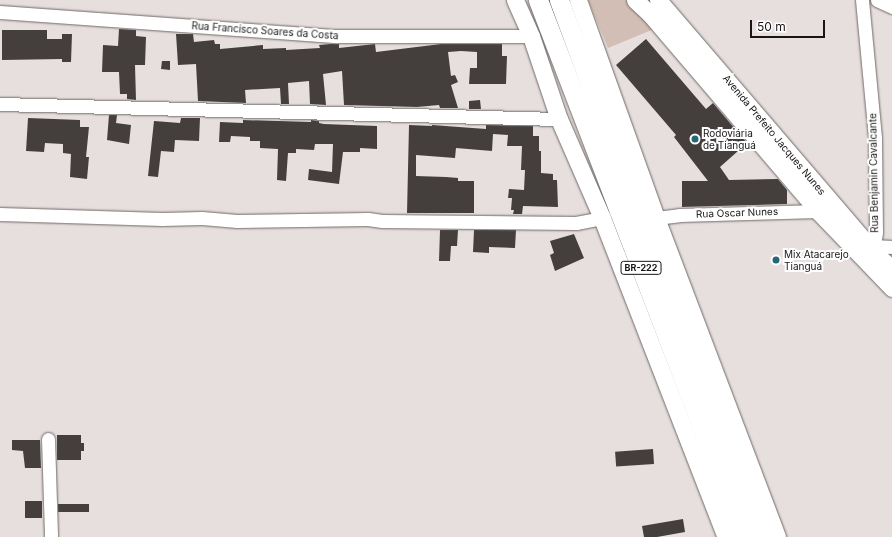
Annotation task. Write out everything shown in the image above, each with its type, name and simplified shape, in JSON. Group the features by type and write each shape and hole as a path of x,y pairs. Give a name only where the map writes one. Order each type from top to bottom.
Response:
{"highway":[{"name":"BR-222","path":"538,0 744,537"},
{"name":"BR-222","path":"559,0 719,432 761,537"}],"main road":[{"path":"516,0 531,36 559,119 602,218 726,537"},
{"name":"BR-222","path":"578,0 656,218 777,537"},
{"name":"Avenida Prefeito Jacques Nunes","path":"635,0 657,6 690,49 824,206 870,252 892,269"},
{"name":"Avenida Prefeito Jacques Nunes","path":"870,252 892,288"}],"street":[{"name":"Rua Benjamin Cavalcante","path":"862,0 875,138 876,232 870,252"},
{"path":"877,0 892,7"},
{"name":"Rua Francisco Soares da Costa","path":"0,12 337,36 531,36"},
{"path":"0,104 559,119"},
{"name":"Rua Oscar Nunes","path":"656,218 679,215 824,206"},
{"path":"0,214 154,219 202,218 237,221 368,219 382,221 576,223 602,218"},
{"path":"870,252 892,247"},
{"path":"48,439 51,537"}],"shaded area":[{"path":"588,0 626,0 654,29 608,48"}],"building":[{"path":"119,29 136,30 136,36 146,37 145,65 135,65 136,100 127,99 127,94 120,94 119,72 102,72 103,45 118,46"},
{"path":"2,30 47,30 47,39 62,39 62,34 72,34 71,62 62,62 62,59 2,60"},
{"path":"176,34 193,34 194,42 214,40 215,44 220,44 220,49 263,45 263,49 286,48 286,50 320,48 319,45 330,44 339,44 339,48 375,44 376,52 441,44 502,44 502,56 507,56 506,84 469,84 470,68 477,68 477,52 461,51 448,52 451,76 455,75 458,82 451,85 458,108 440,108 439,105 417,107 344,105 342,71 323,74 326,105 310,104 309,81 288,83 289,104 281,104 280,88 245,90 246,103 198,101 196,64 178,65"},
{"path":"646,39 706,109 713,103 747,143 720,167 729,180 778,179 787,190 787,204 682,207 682,181 708,181 674,137 676,135 616,65"},
{"path":"162,61 170,61 170,70 161,69"},
{"path":"480,100 481,109 469,109 469,101"},
{"path":"109,115 117,115 116,123 131,125 129,144 107,140"},
{"path":"28,118 80,120 80,127 89,127 86,157 89,157 87,179 70,177 71,154 63,153 63,144 45,143 44,152 26,151"},
{"path":"181,118 200,118 199,141 175,140 174,152 161,151 158,177 148,176 154,121 180,123"},
{"path":"243,120 311,122 311,120 319,121 319,123 324,124 377,126 377,149 360,148 360,152 343,152 339,184 308,180 309,169 332,172 333,144 315,144 314,150 296,149 296,153 288,153 286,181 277,180 278,149 260,148 260,141 250,141 250,137 231,136 230,142 219,142 220,122 243,123"},
{"path":"409,125 486,129 486,125 533,126 533,136 539,136 541,173 553,174 553,180 557,180 558,207 523,206 522,214 513,214 514,210 511,210 512,198 508,198 509,189 524,190 525,170 521,170 522,146 507,146 508,135 493,134 492,151 456,148 455,158 416,155 416,176 458,178 458,181 474,181 474,213 407,213"},
{"path":"440,230 458,230 457,246 451,246 450,261 439,261"},
{"path":"474,230 516,230 515,248 489,247 489,253 473,252"},
{"path":"574,234 584,258 555,271 550,255 554,253 550,241"},
{"path":"57,435 81,435 81,443 84,443 84,451 81,451 81,460 57,460"},
{"path":"12,440 40,440 41,468 25,468 23,451 12,450"},
{"path":"653,449 654,464 616,467 615,452"},
{"path":"25,501 42,501 42,518 25,518"},
{"path":"58,504 89,504 89,512 58,512"},
{"path":"683,519 685,532 657,537 644,537 642,526"}],"place":[{"name":"Rodoviária de Tianguá","path":"695,139"},
{"name":"Mix Atacarejo Tianguá","path":"776,260"}]}
